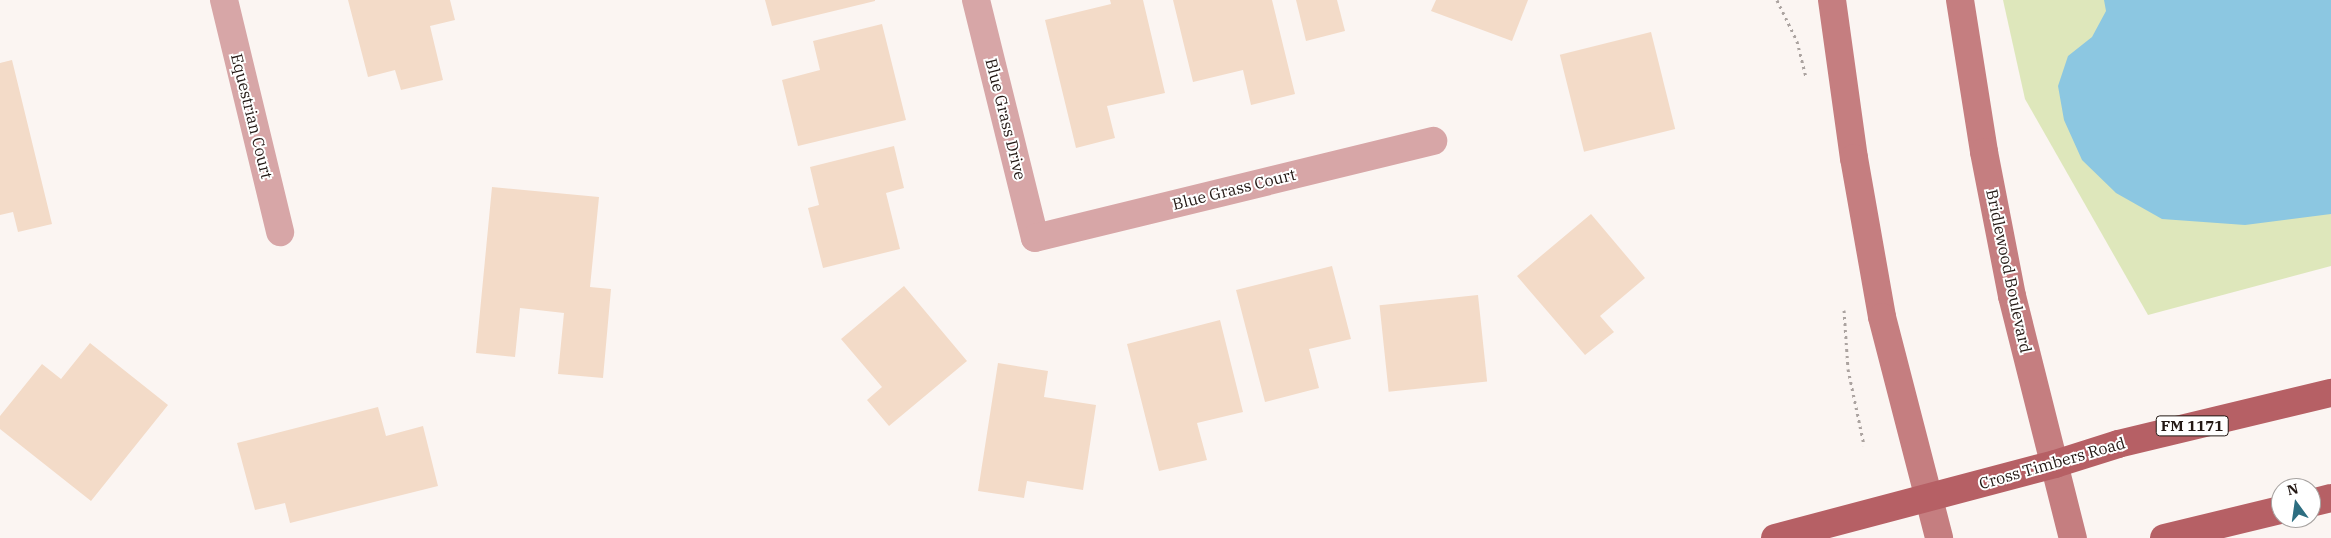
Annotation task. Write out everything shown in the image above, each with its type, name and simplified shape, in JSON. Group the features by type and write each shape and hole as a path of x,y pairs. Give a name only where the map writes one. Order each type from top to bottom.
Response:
{"main road":[{"path":"1832,0 1854,158 1882,317 1939,538"},
{"name":"Bridlewood Boulevard","path":"1960,0 1984,152 2012,296 2073,538"},
{"name":"Cross Timbers Road","path":"1775,538 2055,464 2118,444 2331,393"},
{"path":"2164,538 2271,512"}],"street":[{"name":"Equestrian Court","path":"224,0 280,232"},
{"name":"Blue Grass Drive","path":"976,0 1035,238"},
{"name":"Blue Grass Court","path":"1035,238 1433,141"}],"path":[{"path":"1777,0 1797,41 1808,84"},
{"path":"1843,301 1848,369 1864,445"}],"green space":[{"path":"2003,0 2331,0 2331,266 2148,315 2025,99"}],"water":[{"path":"2104,0 2331,0 2331,214 2245,225 2162,219 2116,193 2082,160 2064,120 2058,86 2068,56 2092,37 2106,11"}],"building":[{"path":"348,0 450,0 455,20 430,26 443,80 401,90 395,70 368,77"},
{"path":"765,0 875,0 875,1 772,26"},
{"path":"1110,0 1143,0 1165,93 1107,106 1115,138 1076,148 1045,20 1111,4"},
{"path":"1173,0 1272,0 1295,94 1251,105 1243,70 1193,82"},
{"path":"1296,0 1337,0 1345,31 1306,41"},
{"path":"1436,0 1528,0 1512,41 1431,11"},
{"path":"882,24 906,120 798,146 782,80 820,70 813,41"},
{"path":"1651,32 1675,129 1584,152 1560,55"},
{"path":"12,60 52,224 18,232 13,212 0,215 0,63"},
{"path":"894,146 904,188 886,193 900,249 823,268 808,208 819,205 810,167"},
{"path":"492,187 599,197 590,287 611,289 603,378 558,374 564,313 520,308 515,357 476,353"},
{"path":"1591,214 1645,278 1600,316 1614,332 1585,355 1517,276"},
{"path":"1332,266 1351,339 1309,349 1319,388 1265,402 1236,290"},
{"path":"904,286 967,361 889,426 867,400 882,387 841,339"},
{"path":"1478,295 1487,382 1389,392 1380,305"},
{"path":"1220,320 1243,412 1197,423 1207,460 1159,471 1127,344"},
{"path":"90,343 168,405 91,501 0,429 0,416 42,364 61,379"},
{"path":"998,363 1048,371 1044,397 1096,405 1083,490 1027,481 1024,498 978,491"},
{"path":"378,407 386,436 423,426 438,486 290,523 285,503 255,510 237,443"}]}
